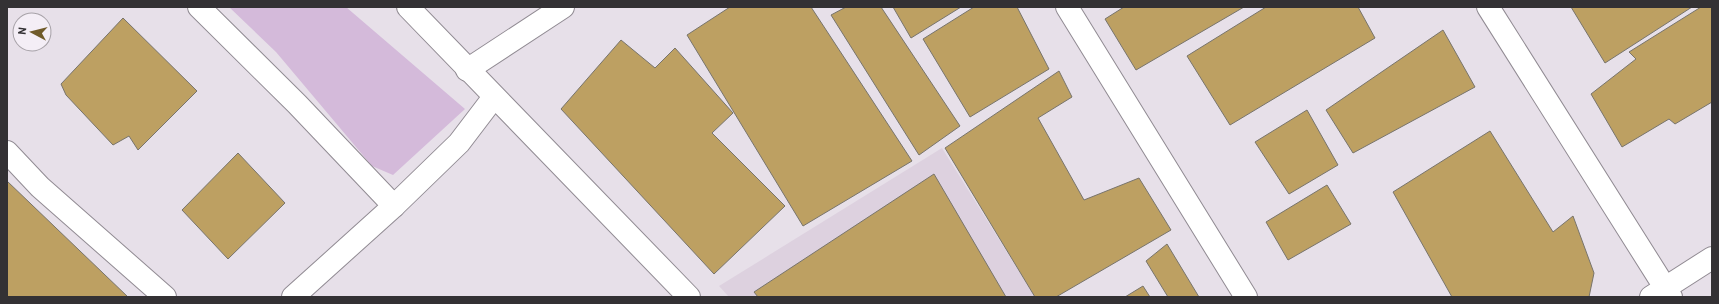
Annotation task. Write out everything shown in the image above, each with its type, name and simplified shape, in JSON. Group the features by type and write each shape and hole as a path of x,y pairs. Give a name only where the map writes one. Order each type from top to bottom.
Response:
{"street":[{"path":"199,7 297,104 394,206"},
{"path":"408,7 467,70 690,297"},
{"path":"467,70 563,7"},
{"path":"1067,7 1246,297"},
{"path":"1488,7 1662,294 1712,258"},
{"path":"293,297 394,206 459,143 494,97"},
{"path":"7,152 40,187 165,297"}],"shaded area":[{"path":"229,7 346,7 465,109 393,175 372,166 276,52"},
{"path":"942,148 1035,297 729,297 719,286"}],"building":[{"path":"730,7 811,7 912,161 803,226 687,35"},
{"path":"846,7 881,7 960,126 919,155 831,15"},
{"path":"893,7 961,7 911,38"},
{"path":"974,7 1017,7 1049,69 970,117 923,39"},
{"path":"1124,7 1244,7 1136,70 1105,19"},
{"path":"1266,7 1358,7 1375,38 1230,125 1187,56"},
{"path":"1571,7 1692,7 1605,63"},
{"path":"1701,7 1712,7 1712,102 1675,124 1669,119 1622,147 1591,94 1636,59 1629,52"},
{"path":"123,18 197,91 138,150 129,136 113,145 66,95 61,84"},
{"path":"1443,30 1475,87 1353,153 1326,110"},
{"path":"621,40 655,68 675,48 733,113 712,133 785,206 714,274 561,109"},
{"path":"1059,71 1072,97 1038,118 1084,200 1139,178 1171,230 1056,297 1035,297 945,148"},
{"path":"1307,110 1338,165 1289,194 1255,142"},
{"path":"1490,131 1553,232 1573,216 1594,273 1589,297 1452,297 1393,192"},
{"path":"238,153 285,203 228,259 182,210"},
{"path":"934,174 1006,297 758,297 754,292"},
{"path":"7,181 128,297 7,297"},
{"path":"1327,185 1351,224 1288,260 1266,222"},
{"path":"1167,244 1199,297 1168,297 1146,261"},
{"path":"1143,286 1150,297 1125,297"}]}
